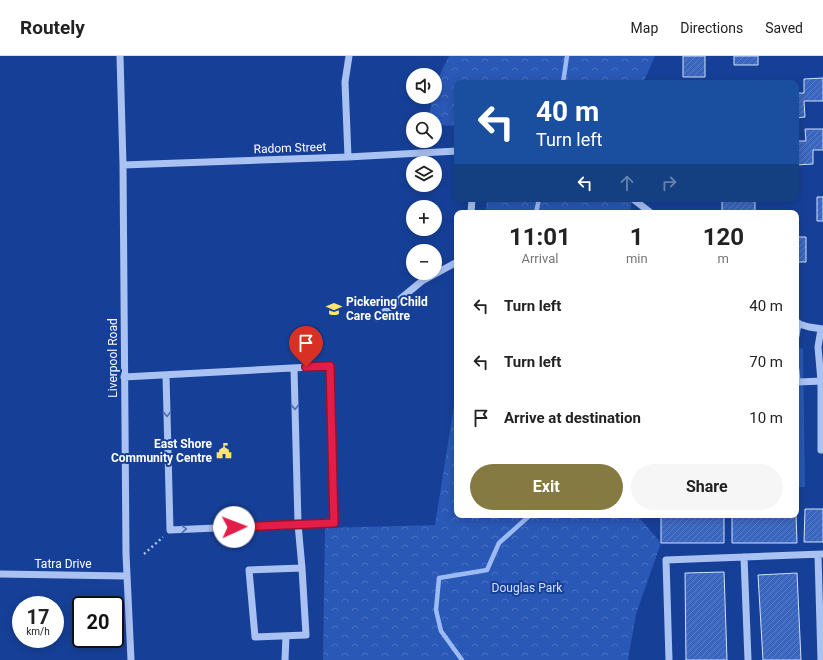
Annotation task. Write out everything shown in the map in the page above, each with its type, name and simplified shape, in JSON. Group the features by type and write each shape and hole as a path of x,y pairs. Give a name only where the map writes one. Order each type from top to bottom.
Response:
{"street":[{"name":"Liverpool Road","path":"120,56 123,165 126,576 131,660"},
{"path":"348,157 345,82 349,56"},
{"name":"Radom Street","path":"123,165 348,157 454,151"},
{"path":"637,202 647,210"},
{"path":"377,318 422,281 454,264"},
{"path":"799,324 809,328 822,329 818,347 822,381 821,450 823,450"},
{"path":"124,377 330,366 334,523 170,530 166,375"},
{"path":"294,368 298,524 302,568 306,635 255,637 249,570 302,568"},
{"path":"799,382 822,381"},
{"path":"669,660 666,560 821,554 821,660"},
{"path":"744,557 748,660"},
{"name":"Tatra Drive","path":"0,574 126,576"},
{"path":"285,660 286,636"}],"path":[{"path":"144,554 170,530"}],"green space":[{"path":"449,56 655,56 644,80 454,80 454,126 442,125 442,112 430,112 431,104 442,104 442,69"},
{"path":"487,202 632,202 630,210 485,210"},
{"path":"799,347 803,349 805,487 799,487"},
{"name":"Douglas Park","path":"454,406 454,518 640,518 661,543 636,614 628,660 323,660 325,528 435,525"}],"building":[{"path":"683,56 705,56 705,77 683,77"},
{"path":"734,56 758,56 758,65 734,65"},
{"path":"823,78 823,101 804,101 805,117 799,118 799,93 804,93 804,79"},
{"path":"805,129 823,129 823,150 813,150 813,164 799,165 799,141 806,141"},
{"path":"817,197 823,197 823,221 817,221"},
{"path":"722,202 755,202 755,210 722,210"},
{"path":"799,237 806,237 806,262 799,262"},
{"path":"805,509 823,509 823,542 804,542"},
{"path":"661,518 724,518 724,543 661,543"},
{"path":"732,518 796,518 797,543 732,543"},
{"path":"724,572 727,660 686,660 685,573"},
{"path":"797,573 801,660 763,660 758,575"}],"waterway":[{"path":"563,80 567,56"},
{"path":"537,210 538,202"},
{"path":"462,660 441,631 436,610 439,578 487,570 499,543 527,518"}],"place":[{"name":"Pickering Child Care Centre","path":"334,309"},
{"name":"East Shore Community Centre","path":"224,451"}],"route":[{"path":"234,527 334,523 330,366 306,367"}]}
